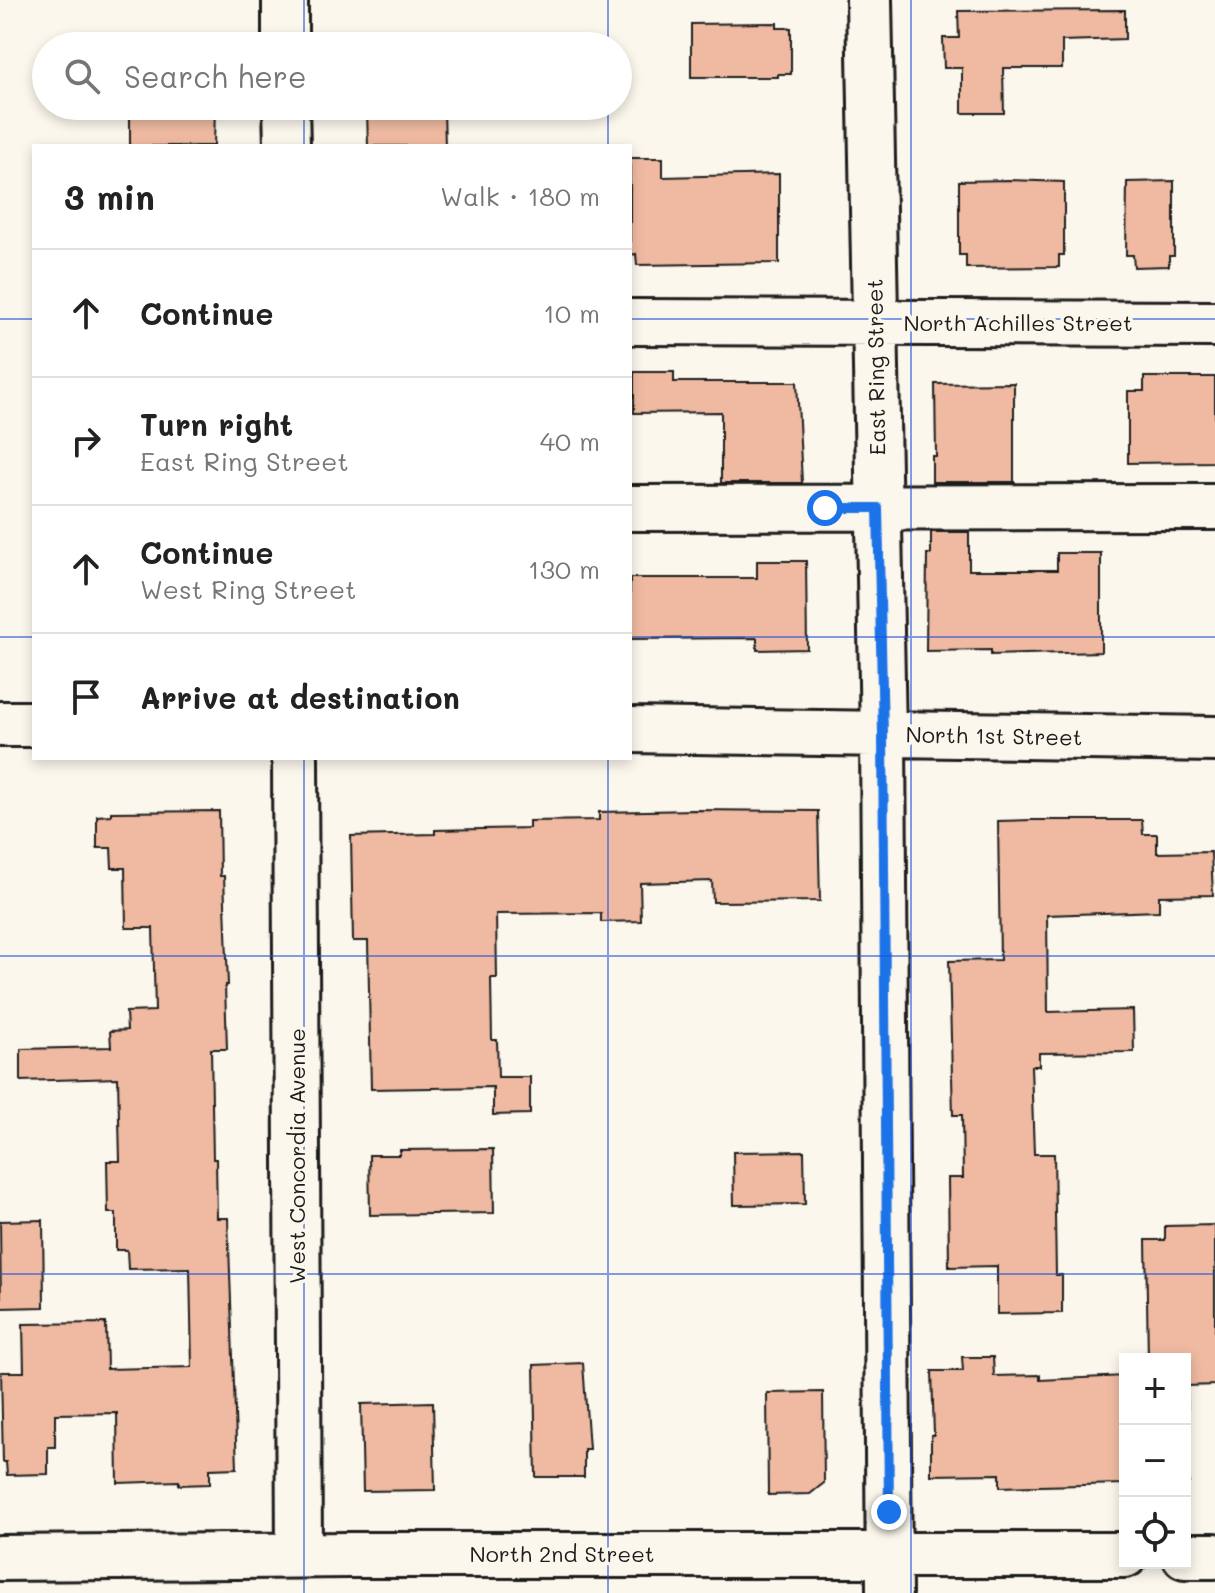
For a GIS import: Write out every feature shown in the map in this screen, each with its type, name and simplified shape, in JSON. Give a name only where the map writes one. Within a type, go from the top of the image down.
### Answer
[{"type":"street","points":[[285,0],[285,32]]},
{"type":"street","name":"East Ring Street","points":[[869,0],[883,735],[889,1573]]},
{"type":"street","points":[[286,120],[287,144]]},
{"type":"street","name":"North Achilles Street","points":[[632,322],[1215,324]]},
{"type":"street","points":[[632,508],[1215,507]]},
{"type":"street","points":[[0,724],[32,724]]},
{"type":"street","name":"North 1st Street","points":[[632,730],[1215,739]]},
{"type":"street","name":"West Concordia Avenue","points":[[295,760],[299,1555]]},
{"type":"street","name":"North 2nd Street","points":[[26,1570],[299,1555],[889,1573],[1119,1555]]},
{"type":"street","points":[[1191,1556],[1215,1556]]},
{"type":"building","points":[[1125,10],[1125,39],[1062,41],[1062,68],[1003,68],[1004,113],[962,113],[962,68],[944,68],[943,38],[959,38],[958,11]]},
{"type":"building","points":[[777,23],[777,28],[791,28],[791,74],[778,74],[778,77],[691,77],[691,24]]},
{"type":"building","points":[[130,120],[215,120],[214,144],[130,144]]},
{"type":"building","points":[[367,120],[444,120],[445,144],[368,144]]},
{"type":"building","points":[[632,158],[663,158],[663,177],[779,174],[779,263],[637,265],[636,254],[632,255]]},
{"type":"building","points":[[959,181],[1064,182],[1064,255],[1059,255],[1059,267],[966,268],[966,255],[959,255]]},
{"type":"building","points":[[1174,181],[1174,256],[1169,256],[1169,266],[1134,267],[1133,255],[1126,255],[1127,182]]},
{"type":"building","points":[[634,372],[674,372],[674,382],[797,382],[802,483],[721,483],[721,412],[634,413]]},
{"type":"building","points":[[1144,377],[1215,377],[1215,462],[1128,463],[1128,391],[1144,391]]},
{"type":"building","points":[[1014,383],[1014,482],[932,482],[932,456],[936,456],[935,384]]},
{"type":"building","points":[[931,532],[969,532],[969,570],[1057,570],[1057,553],[1101,553],[1101,652],[991,655],[991,650],[926,651],[927,554],[931,554]]},
{"type":"building","points":[[757,561],[806,561],[807,649],[757,650],[757,638],[632,639],[632,578],[757,578]]},
{"type":"building","points":[[219,811],[228,985],[225,985],[227,1049],[211,1049],[213,1159],[216,1159],[217,1218],[228,1218],[237,1468],[210,1469],[210,1484],[179,1485],[179,1481],[118,1483],[117,1413],[55,1414],[55,1447],[48,1447],[48,1474],[7,1475],[6,1462],[3,1462],[1,1372],[24,1372],[23,1324],[106,1323],[107,1369],[192,1367],[190,1268],[128,1269],[127,1250],[116,1250],[116,1213],[108,1213],[107,1161],[120,1161],[118,1078],[21,1081],[21,1049],[111,1047],[110,1031],[127,1030],[126,1012],[155,1011],[153,928],[126,928],[125,868],[112,868],[111,848],[97,848],[97,816],[111,815],[111,812]]},
{"type":"building","points":[[818,811],[820,901],[713,902],[712,881],[640,883],[641,921],[601,922],[601,913],[496,914],[497,978],[491,978],[492,1040],[497,1040],[498,1077],[530,1077],[530,1114],[493,1115],[493,1087],[371,1089],[368,941],[353,941],[351,836],[529,828],[529,821],[599,820],[599,812]]},
{"type":"building","points":[[1142,820],[1143,834],[1157,834],[1157,853],[1211,852],[1213,895],[1159,896],[1159,911],[1047,915],[1048,1012],[1133,1010],[1134,1052],[1039,1053],[1039,1066],[1031,1066],[1034,1154],[1054,1154],[1056,1275],[1062,1275],[1062,1313],[997,1314],[997,1266],[949,1267],[948,1178],[963,1178],[962,1115],[953,1115],[949,961],[1000,960],[998,821]]},
{"type":"building","points":[[493,1149],[494,1213],[370,1215],[369,1155],[400,1155],[400,1150]]},
{"type":"building","points":[[804,1151],[805,1204],[734,1205],[733,1152]]},
{"type":"building","points":[[43,1220],[44,1307],[1,1308],[0,1221]]},
{"type":"building","points":[[1215,1225],[1215,1385],[1191,1386],[1191,1353],[1148,1353],[1146,1240],[1165,1240],[1165,1226]]},
{"type":"building","points":[[962,1357],[993,1357],[994,1376],[1040,1375],[1040,1380],[1119,1376],[1119,1484],[1000,1487],[1000,1474],[931,1475],[931,1435],[934,1435],[932,1371],[963,1371]]},
{"type":"building","points":[[583,1363],[589,1449],[584,1449],[584,1477],[536,1477],[534,1365]]},
{"type":"building","points":[[823,1392],[824,1483],[810,1494],[768,1495],[767,1393]]},
{"type":"building","points":[[433,1402],[435,1490],[363,1491],[361,1404]]},
{"type":"route","points":[[825,508],[878,508],[883,735],[889,1512]]}]
